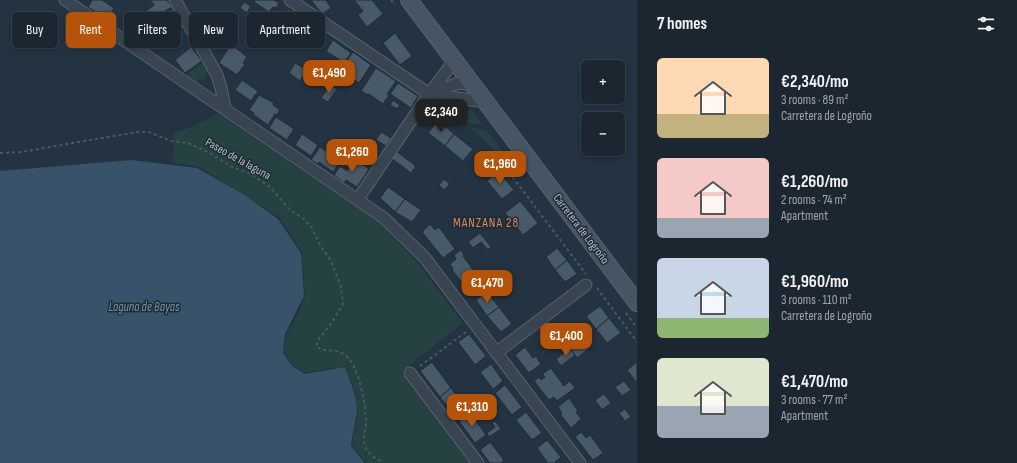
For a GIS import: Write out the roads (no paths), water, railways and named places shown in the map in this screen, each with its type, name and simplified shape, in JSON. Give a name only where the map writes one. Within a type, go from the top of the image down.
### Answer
[{"type":"main road","name":"Carretera de Logroño","points":[[409,0],[637,304]]},
{"type":"street","points":[[65,0],[384,218],[425,258],[580,463]]},
{"type":"street","points":[[175,0],[217,75],[225,108]]},
{"type":"street","points":[[290,0],[429,94],[486,102]]},
{"type":"street","points":[[358,199],[429,94],[455,60]]},
{"type":"street","points":[[429,94],[458,83],[473,85]]},
{"type":"street","points":[[496,353],[590,283]]},
{"type":"street","points":[[410,373],[478,463]]},
{"type":"water","name":"Laguna de Bayas","points":[[131,160],[197,168],[243,194],[278,219],[301,253],[304,296],[285,334],[283,353],[292,366],[305,374],[345,367],[354,392],[357,406],[351,446],[365,463],[0,463],[0,171]]},
{"type":"district","name":"MANZANA 28","points":[[486,223]]}]
